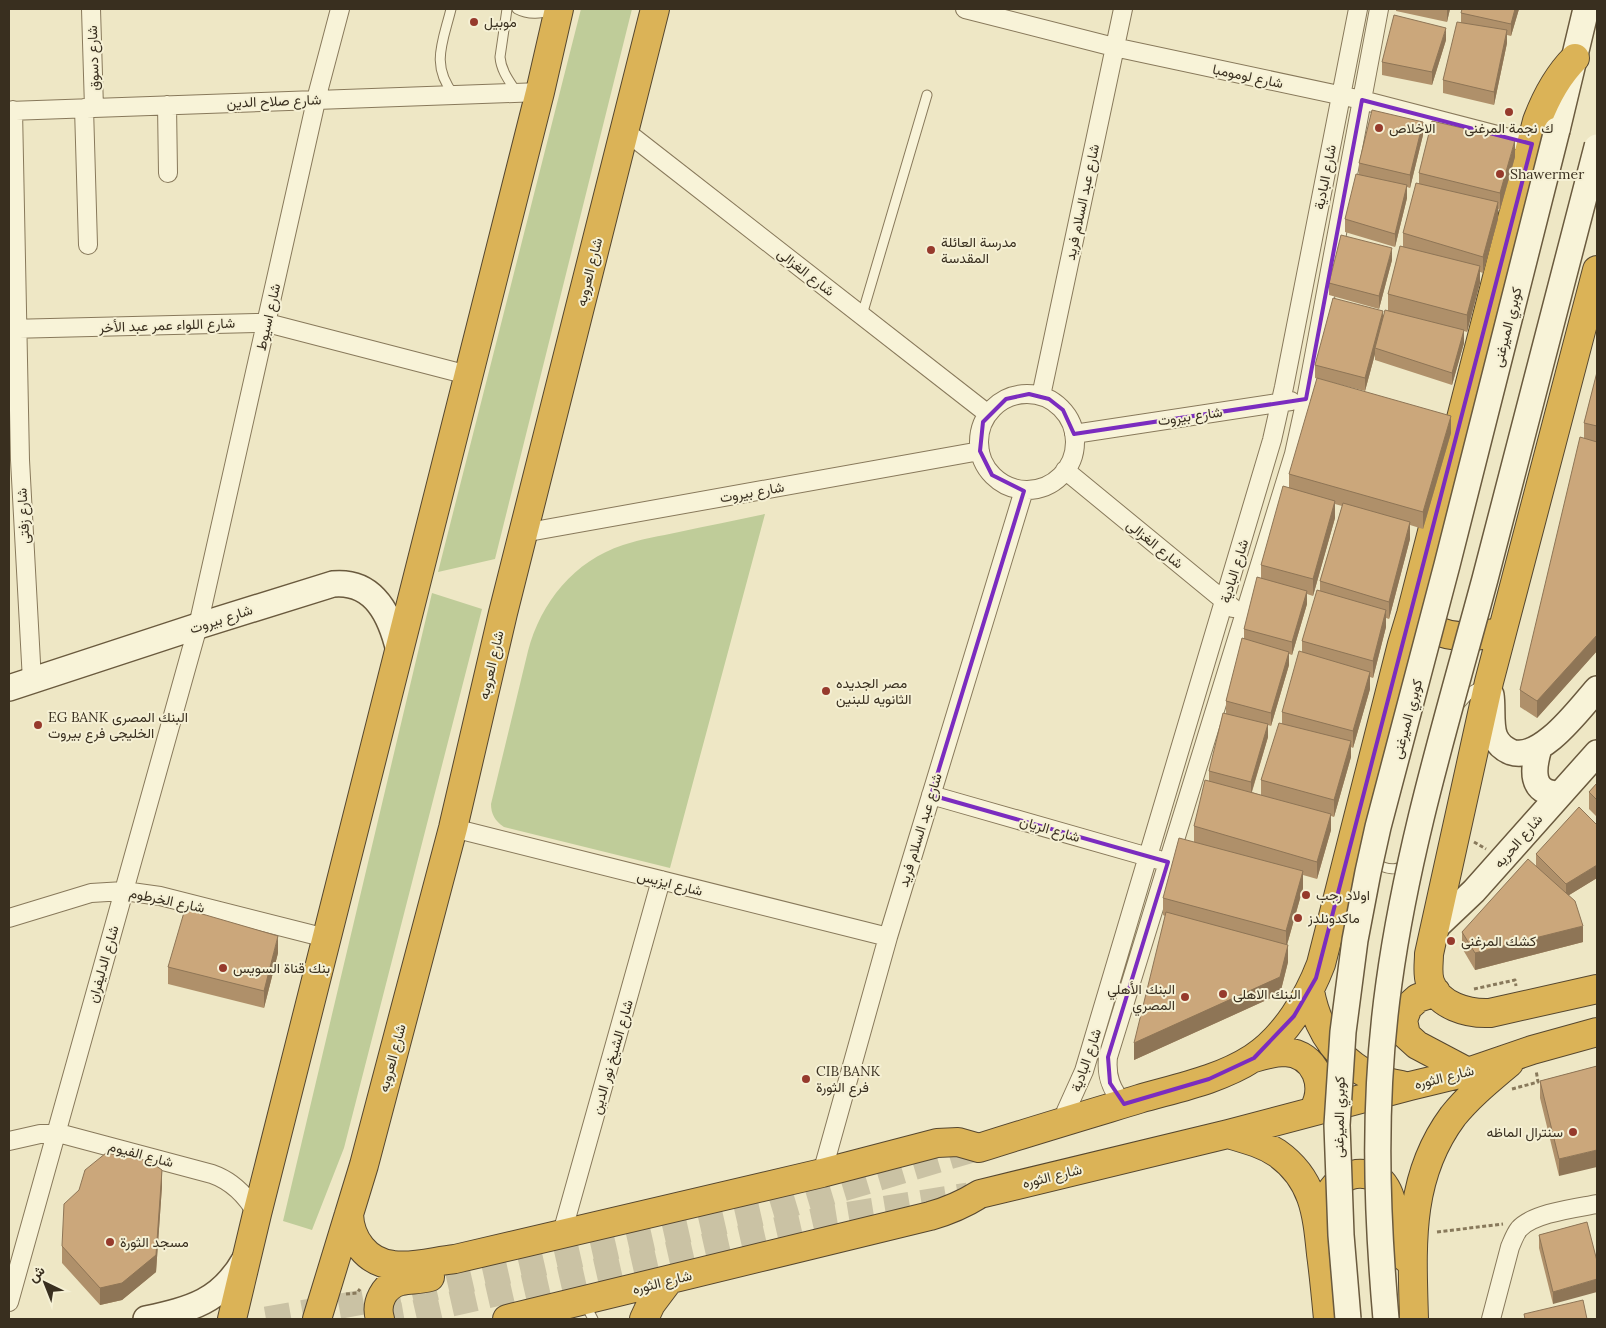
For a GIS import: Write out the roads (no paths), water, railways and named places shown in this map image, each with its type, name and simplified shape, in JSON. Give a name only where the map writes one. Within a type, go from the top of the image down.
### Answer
[{"type":"highway","points":[[232,1319],[256,1214],[468,375],[528,93],[559,9]]},
{"type":"highway","name":"شارع العروبه","points":[[317,1319],[350,1214],[453,828],[523,534],[655,9]]},
{"type":"highway","points":[[1254,1058],[1285,1028],[1294,1016],[1310,991],[1322,964],[1405,654],[1411,614],[1537,122],[1548,95],[1562,71],[1574,58]]},
{"type":"highway","points":[[1597,270],[1489,682],[1430,954],[1428,972],[1430,983],[1436,992],[1454,1006],[1477,1014],[1490,1013],[1597,989]]},
{"type":"highway","points":[[1411,614],[1430,628],[1453,636],[1478,637],[1502,630]]},
{"type":"highway","points":[[1310,991],[1317,1019],[1331,1043],[1341,1055],[1353,1065],[1380,1079],[1410,1086]]},
{"type":"highway","points":[[1436,992],[1418,998],[1408,1007],[1403,1020],[1406,1035],[1417,1045],[1468,1072]]},
{"type":"highway","name":"شارع الثوره","points":[[525,1317],[588,1310],[669,1280],[930,1216],[956,1207],[980,1194],[1228,1134],[1468,1072],[1597,1032]]},
{"type":"highway","points":[[350,1214],[350,1222],[355,1238],[364,1252],[378,1261],[401,1266],[455,1259],[822,1173],[937,1143],[958,1142],[979,1148],[1209,1079],[1254,1058],[1285,1052],[1307,1061],[1319,1081],[1320,1097],[1313,1112]]},
{"type":"highway","points":[[1414,1319],[1413,1269],[1416,1205],[1424,1173],[1436,1143],[1464,1103],[1519,1055]]},
{"type":"highway","points":[[1228,1134],[1256,1142],[1276,1152],[1297,1172],[1306,1186],[1318,1219],[1328,1319]]},
{"type":"highway","points":[[1318,1219],[1329,1195],[1336,1184],[1342,1179],[1356,1174],[1377,1179],[1391,1196],[1398,1239],[1424,1290],[1431,1319]]},
{"type":"highway","points":[[380,1319],[379,1304],[384,1292],[388,1288],[400,1281],[420,1279],[434,1275],[455,1259]]},
{"type":"highway","points":[[644,1319],[651,1304],[669,1280]]},
{"type":"main road","name":"كوبري الميرغنى","points":[[1348,1319],[1340,1217],[1338,1118],[1344,1025],[1356,933],[1378,826],[1444,575],[1586,9]]},
{"type":"main road","points":[[1386,1319],[1378,1211],[1377,1116],[1386,1006],[1403,898],[1422,812],[1486,576],[1597,147]]},
{"type":"main road","name":"شارع بيروت","points":[[9,688],[324,586],[342,583],[359,587],[381,606],[392,624],[399,652]]},
{"type":"main road","points":[[1489,682],[1493,732],[1498,742],[1506,749],[1519,754],[1539,748],[1556,734],[1597,689]]},
{"type":"main road","points":[[1539,748],[1534,768],[1535,779],[1545,791],[1560,794]]},
{"type":"main road","name":"شارع الحريه","points":[[1436,927],[1468,898],[1597,752]]},
{"type":"main road","points":[[146,1319],[188,1309],[206,1301],[229,1282],[245,1259]]},
{"type":"street","name":"شارع دسوق","points":[[88,245],[91,9]]},
{"type":"street","name":"شارع اسيوط","points":[[198,626],[317,100],[340,9]]},
{"type":"street","name":"شارع لومومبا","points":[[965,9],[1114,47],[1341,95],[1532,144]]},
{"type":"street","name":"شارع عبد السلام فريد","points":[[1040,396],[1123,9]]},
{"type":"street","name":"شارع البادية","points":[[1063,1122],[1066,1110],[1084,1070],[1268,459],[1281,403],[1358,9]]},
{"type":"street","name":"شارع البادية","points":[[1124,1104],[1110,1083],[1107,1070],[1108,1057],[1294,454],[1379,9]]},
{"type":"street","name":"شارع صلاح الدين","points":[[11,111],[528,93]]},
{"type":"street","points":[[167,105],[168,173]]},
{"type":"street","name":"شارع زفتى","points":[[11,111],[14,462],[32,681]]},
{"type":"street","name":"شارع الغزالى","points":[[624,130],[988,414]]},
{"type":"street","name":"شارع اللواء عمر عبد الأخر","points":[[13,329],[246,322],[266,324],[468,375]]},
{"type":"street","points":[[1029,394],[1040,396],[1049,399],[1063,410],[1072,425],[1074,447],[1072,459],[1057,479],[1036,489],[1024,490],[1007,485],[992,475],[980,451],[980,432],[988,414],[996,405],[1006,399],[1017,395],[1029,394]]},
{"type":"street","name":"شارع بيروت","points":[[1074,434],[1306,399]]},
{"type":"street","name":"شارع بيروت","points":[[523,534],[980,451]]},
{"type":"street","name":"شارع الغزالى","points":[[1065,470],[1244,617]]},
{"type":"street","name":"شارع عبد السلام فريد","points":[[822,1173],[888,937],[1024,490]]},
{"type":"street","name":"شارع الدليفران","points":[[9,1302],[198,626]]},
{"type":"street","name":"شارع الريان","points":[[931,795],[1168,862]]},
{"type":"street","name":"شارع ايزيس","points":[[453,828],[888,937]]},
{"type":"street","name":"شارع الشيخ نور الدين","points":[[562,1234],[661,880]]},
{"type":"street","name":"شارع الخرطوم","points":[[9,918],[90,893],[124,891],[160,896],[326,938]]},
{"type":"street","name":"شارع الفيوم","points":[[9,1141],[32,1135],[56,1134],[74,1136],[218,1176],[241,1192],[256,1214]]},
{"type":"street","points":[[1491,1319],[1510,1247],[1520,1228],[1528,1221],[1538,1217],[1597,1204]]},
{"type":"lane","points":[[451,9],[440,62],[443,80],[454,95]]},
{"type":"lane","points":[[507,9],[500,57],[501,65],[504,72],[528,93]]},
{"type":"lane","points":[[517,9],[533,14],[559,9]]},
{"type":"lane","points":[[862,315],[927,95]]},
{"type":"lane","points":[[1385,765],[1367,839],[1367,848],[1370,857],[1376,864],[1393,870],[1410,864],[1416,856],[1459,705],[1472,691],[1489,682]]},
{"type":"tunnel","points":[[266,1319],[404,1295],[763,1213],[979,1148]]},
{"type":"tunnel","points":[[379,1319],[832,1217],[968,1195]]},
{"type":"place","name":"موبيل","points":[[474,22]]},
{"type":"place","name":"ك نجمة المرغنى","points":[[1509,112]]},
{"type":"place","name":"الاخلاص","points":[[1379,128]]},
{"type":"place","name":"Shawermer","points":[[1500,174]]},
{"type":"place","name":"مدرسة العائلة المقدسة","points":[[931,250]]},
{"type":"place","name":"مصر الجديده الثانويه للبنين","points":[[826,691]]},
{"type":"place","name":"EG BANK البنك المصرى الخليجى فرع بيروت","points":[[38,725]]},
{"type":"place","name":"اولاد رجب","points":[[1306,895]]},
{"type":"place","name":"ماكدونلدز","points":[[1298,918]]},
{"type":"place","name":"كشك المرغنى","points":[[1451,941]]},
{"type":"place","name":"بنك قناة السويس","points":[[223,968]]},
{"type":"place","name":"البنك الاهلى","points":[[1223,994]]},
{"type":"place","name":"البنك الأهلي المصري","points":[[1185,997]]},
{"type":"place","name":"CIB BANK فرع الثورة","points":[[806,1079]]},
{"type":"place","name":"سنترال الماظه","points":[[1573,1132]]},
{"type":"place","name":"مسجد الثورة","points":[[110,1242]]}]
